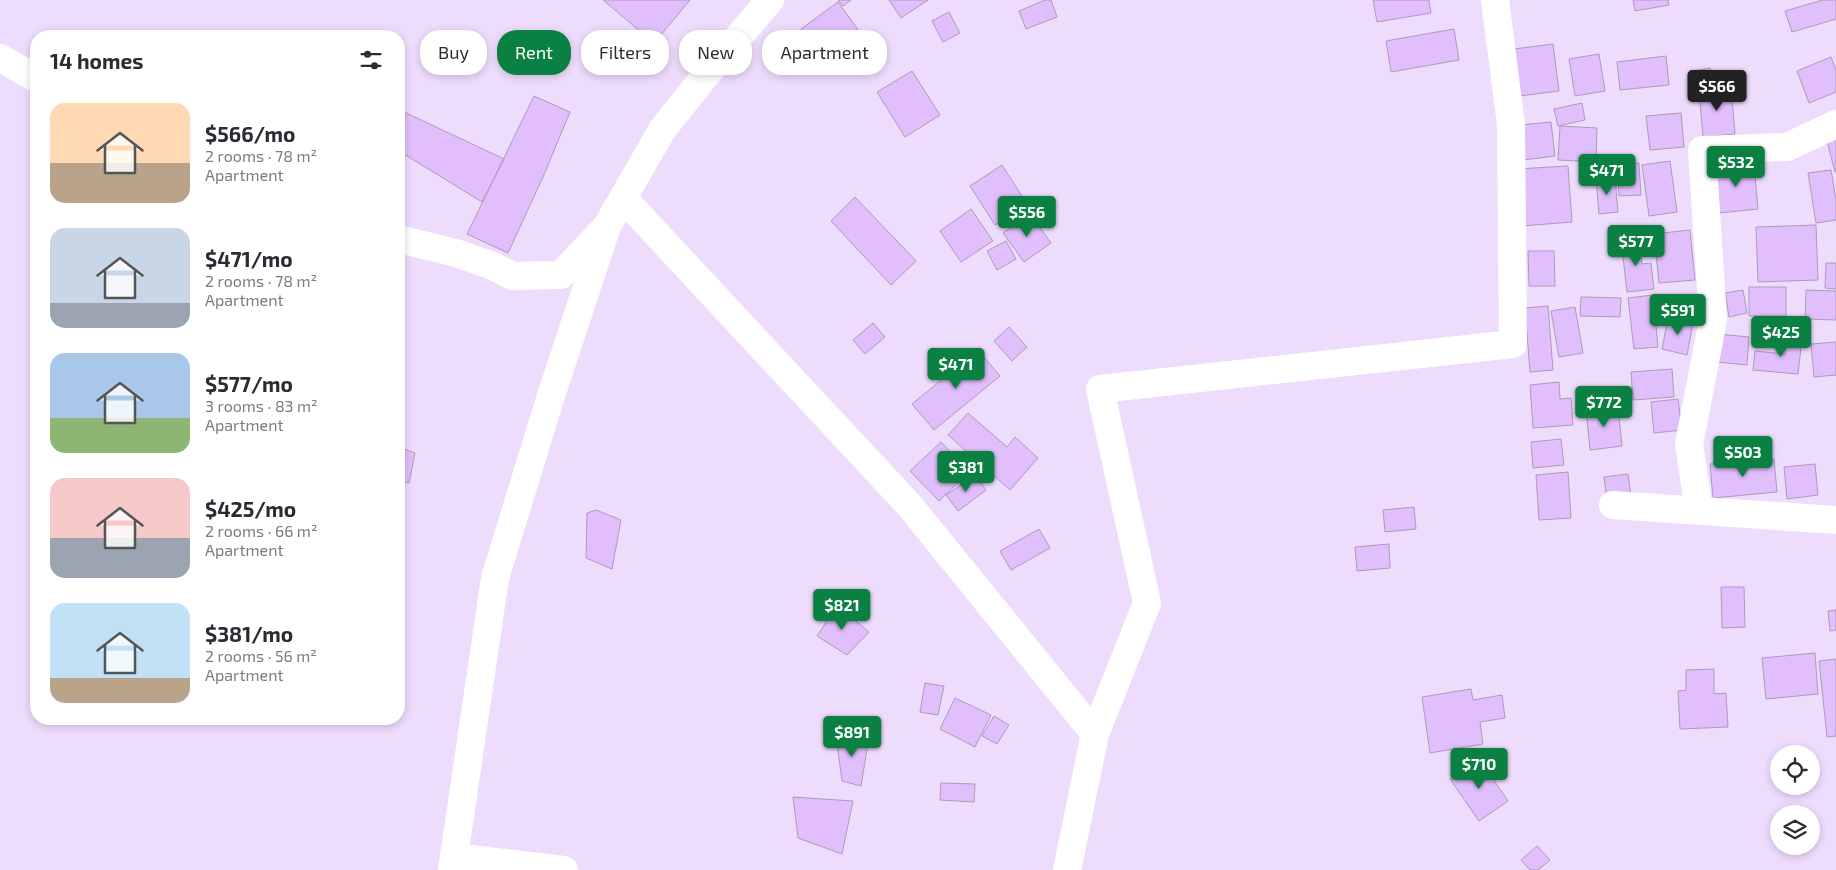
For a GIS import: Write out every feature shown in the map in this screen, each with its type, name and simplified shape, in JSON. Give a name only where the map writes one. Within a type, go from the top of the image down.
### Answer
[{"type":"street","points":[[564,870],[453,863],[495,578],[553,390],[607,226],[662,130],[770,0]]},
{"type":"street","points":[[1066,870],[1095,734],[1147,603],[1100,389],[1513,344],[1511,125],[1495,0]]},
{"type":"street","points":[[0,58],[30,75]]},
{"type":"street","points":[[1699,511],[1689,444],[1714,320],[1702,150],[1787,147],[1836,124]]},
{"type":"street","points":[[623,198],[909,505],[1095,734]]},
{"type":"street","points":[[405,240],[456,253],[493,266],[512,276],[561,275],[607,226]]},
{"type":"street","points":[[1613,505],[1836,520]]},
{"type":"building","points":[[603,0],[690,0],[665,30],[639,30]]},
{"type":"building","points":[[838,0],[851,0],[843,6]]},
{"type":"building","points":[[889,0],[928,0],[901,18]]},
{"type":"building","points":[[1045,0],[1051,0],[1057,17],[1026,29],[1019,11]]},
{"type":"building","points":[[1373,0],[1429,0],[1431,13],[1377,22]]},
{"type":"building","points":[[1633,0],[1668,0],[1669,5],[1635,11]]},
{"type":"building","points":[[1823,0],[1836,0],[1836,19],[1792,32],[1785,11]]},
{"type":"building","points":[[838,2],[858,30],[802,30]]},
{"type":"building","points":[[949,12],[960,33],[943,42],[932,21]]},
{"type":"building","points":[[1454,29],[1459,60],[1391,72],[1386,41]]},
{"type":"building","points":[[1553,44],[1559,91],[1520,96],[1514,49]]},
{"type":"building","points":[[1599,54],[1605,91],[1575,96],[1569,59]]},
{"type":"building","points":[[1666,56],[1669,85],[1620,90],[1617,62]]},
{"type":"building","points":[[1831,57],[1836,70],[1836,92],[1809,103],[1797,71]]},
{"type":"building","points":[[1710,68],[1714,86],[1698,89],[1694,71]]},
{"type":"building","points":[[912,71],[940,115],[905,137],[877,92]]},
{"type":"building","points":[[1731,87],[1735,134],[1703,137],[1699,91]]},
{"type":"building","points":[[534,96],[570,112],[508,253],[467,234]]},
{"type":"building","points":[[1582,103],[1585,120],[1558,126],[1554,109]]},
{"type":"building","points":[[405,112],[504,159],[482,202],[405,155]]},
{"type":"building","points":[[1681,113],[1684,147],[1650,150],[1646,116]]},
{"type":"building","points":[[1551,122],[1555,156],[1523,160],[1520,125]]},
{"type":"building","points":[[1560,126],[1597,128],[1596,162],[1558,160]]},
{"type":"building","points":[[1836,134],[1836,172],[1835,172],[1826,137]]},
{"type":"building","points":[[1670,161],[1677,212],[1649,216],[1642,165]]},
{"type":"building","points":[[1639,163],[1641,195],[1619,196],[1617,164]]},
{"type":"building","points":[[1754,164],[1758,209],[1719,213],[1715,167]]},
{"type":"building","points":[[1002,165],[1027,204],[995,225],[970,186]]},
{"type":"building","points":[[1568,166],[1572,222],[1522,226],[1517,169]]},
{"type":"building","points":[[1831,170],[1836,200],[1836,220],[1816,223],[1808,173]]},
{"type":"building","points":[[1615,178],[1618,212],[1599,214],[1596,180]]},
{"type":"building","points":[[855,197],[916,261],[891,285],[831,221]]},
{"type":"building","points":[[971,209],[993,241],[961,262],[940,231]]},
{"type":"building","points":[[1030,214],[1051,243],[1024,262],[1003,233]]},
{"type":"building","points":[[1816,225],[1818,280],[1758,282],[1756,227]]},
{"type":"building","points":[[1690,230],[1695,280],[1659,283],[1654,234]]},
{"type":"building","points":[[1639,238],[1642,264],[1651,263],[1654,289],[1627,292],[1621,240]]},
{"type":"building","points":[[1006,241],[1016,259],[997,270],[987,251]]},
{"type":"building","points":[[1528,251],[1554,251],[1555,286],[1529,286]]},
{"type":"building","points":[[1826,263],[1836,263],[1836,289],[1825,288]]},
{"type":"building","points":[[1749,287],[1786,287],[1786,316],[1749,316]]},
{"type":"building","points":[[1743,290],[1747,313],[1729,317],[1725,293]]},
{"type":"building","points":[[1806,290],[1836,291],[1836,320],[1805,319]]},
{"type":"building","points":[[1653,295],[1658,347],[1634,349],[1628,298]]},
{"type":"building","points":[[1581,297],[1621,298],[1620,317],[1580,316]]},
{"type":"building","points":[[1682,299],[1700,299],[1700,319],[1682,319]]},
{"type":"building","points":[[1548,306],[1553,370],[1530,372],[1525,308]]},
{"type":"building","points":[[1575,307],[1583,353],[1559,357],[1551,311]]},
{"type":"building","points":[[1668,318],[1693,323],[1687,355],[1662,349]]},
{"type":"building","points":[[873,323],[885,337],[865,354],[853,340]]},
{"type":"building","points":[[1009,327],[1027,347],[1012,361],[994,341]]},
{"type":"building","points":[[1718,334],[1749,337],[1747,365],[1716,362]]},
{"type":"building","points":[[1786,336],[1802,338],[1798,374],[1753,370],[1755,351],[1785,354]]},
{"type":"building","points":[[1836,342],[1836,375],[1814,377],[1811,344]]},
{"type":"building","points":[[978,350],[1000,376],[934,430],[912,404]]},
{"type":"building","points":[[1672,369],[1674,397],[1633,400],[1631,372]]},
{"type":"building","points":[[1559,382],[1560,399],[1571,398],[1573,425],[1533,428],[1530,385]]},
{"type":"building","points":[[1678,399],[1682,430],[1654,433],[1651,402]]},
{"type":"building","points":[[1618,406],[1622,446],[1590,450],[1586,410]]},
{"type":"building","points":[[968,413],[1007,447],[1015,437],[1038,458],[1010,490],[948,435]]},
{"type":"building","points":[[1561,439],[1564,465],[1533,468],[1531,442]]},
{"type":"building","points":[[941,442],[969,472],[939,501],[910,471]]},
{"type":"building","points":[[405,449],[415,453],[409,483],[405,482]]},
{"type":"building","points":[[1774,459],[1777,492],[1713,498],[1710,464]]},
{"type":"building","points":[[1815,464],[1818,495],[1787,499],[1784,467]]},
{"type":"building","points":[[1568,472],[1571,518],[1539,520],[1536,475]]},
{"type":"building","points":[[1628,474],[1631,496],[1607,499],[1604,477]]},
{"type":"building","points":[[976,475],[986,490],[958,511],[946,495]]},
{"type":"building","points":[[1414,507],[1416,529],[1385,532],[1383,510]]},
{"type":"building","points":[[596,510],[621,520],[612,569],[586,558],[587,513]]},
{"type":"building","points":[[1039,529],[1050,548],[1011,570],[1000,551]]},
{"type":"building","points":[[1389,544],[1390,568],[1357,571],[1355,547]]},
{"type":"building","points":[[1721,587],[1744,587],[1745,627],[1722,628]]},
{"type":"building","points":[[837,605],[869,632],[847,655],[817,636]]},
{"type":"building","points":[[1836,610],[1836,630],[1830,631],[1828,611]]},
{"type":"building","points":[[1815,653],[1818,694],[1766,699],[1762,658]]},
{"type":"building","points":[[1836,659],[1836,736],[1827,737],[1819,661]]},
{"type":"building","points":[[1714,669],[1714,694],[1726,693],[1728,727],[1680,729],[1678,691],[1686,690],[1686,670]]},
{"type":"building","points":[[925,683],[944,686],[938,715],[920,712]]},
{"type":"building","points":[[1471,689],[1473,700],[1502,695],[1505,718],[1480,722],[1483,744],[1430,753],[1422,697]]},
{"type":"building","points":[[955,698],[991,715],[975,747],[940,729]]},
{"type":"building","points":[[994,716],[1009,725],[997,744],[982,736]]},
{"type":"building","points":[[836,736],[869,737],[861,786],[842,781]]},
{"type":"building","points":[[1479,758],[1508,801],[1479,821],[1450,779]]},
{"type":"building","points":[[941,783],[975,784],[974,802],[940,800]]},
{"type":"building","points":[[793,797],[853,801],[842,854],[798,838]]},
{"type":"building","points":[[1537,846],[1550,860],[1538,870],[1530,870],[1521,860]]}]
